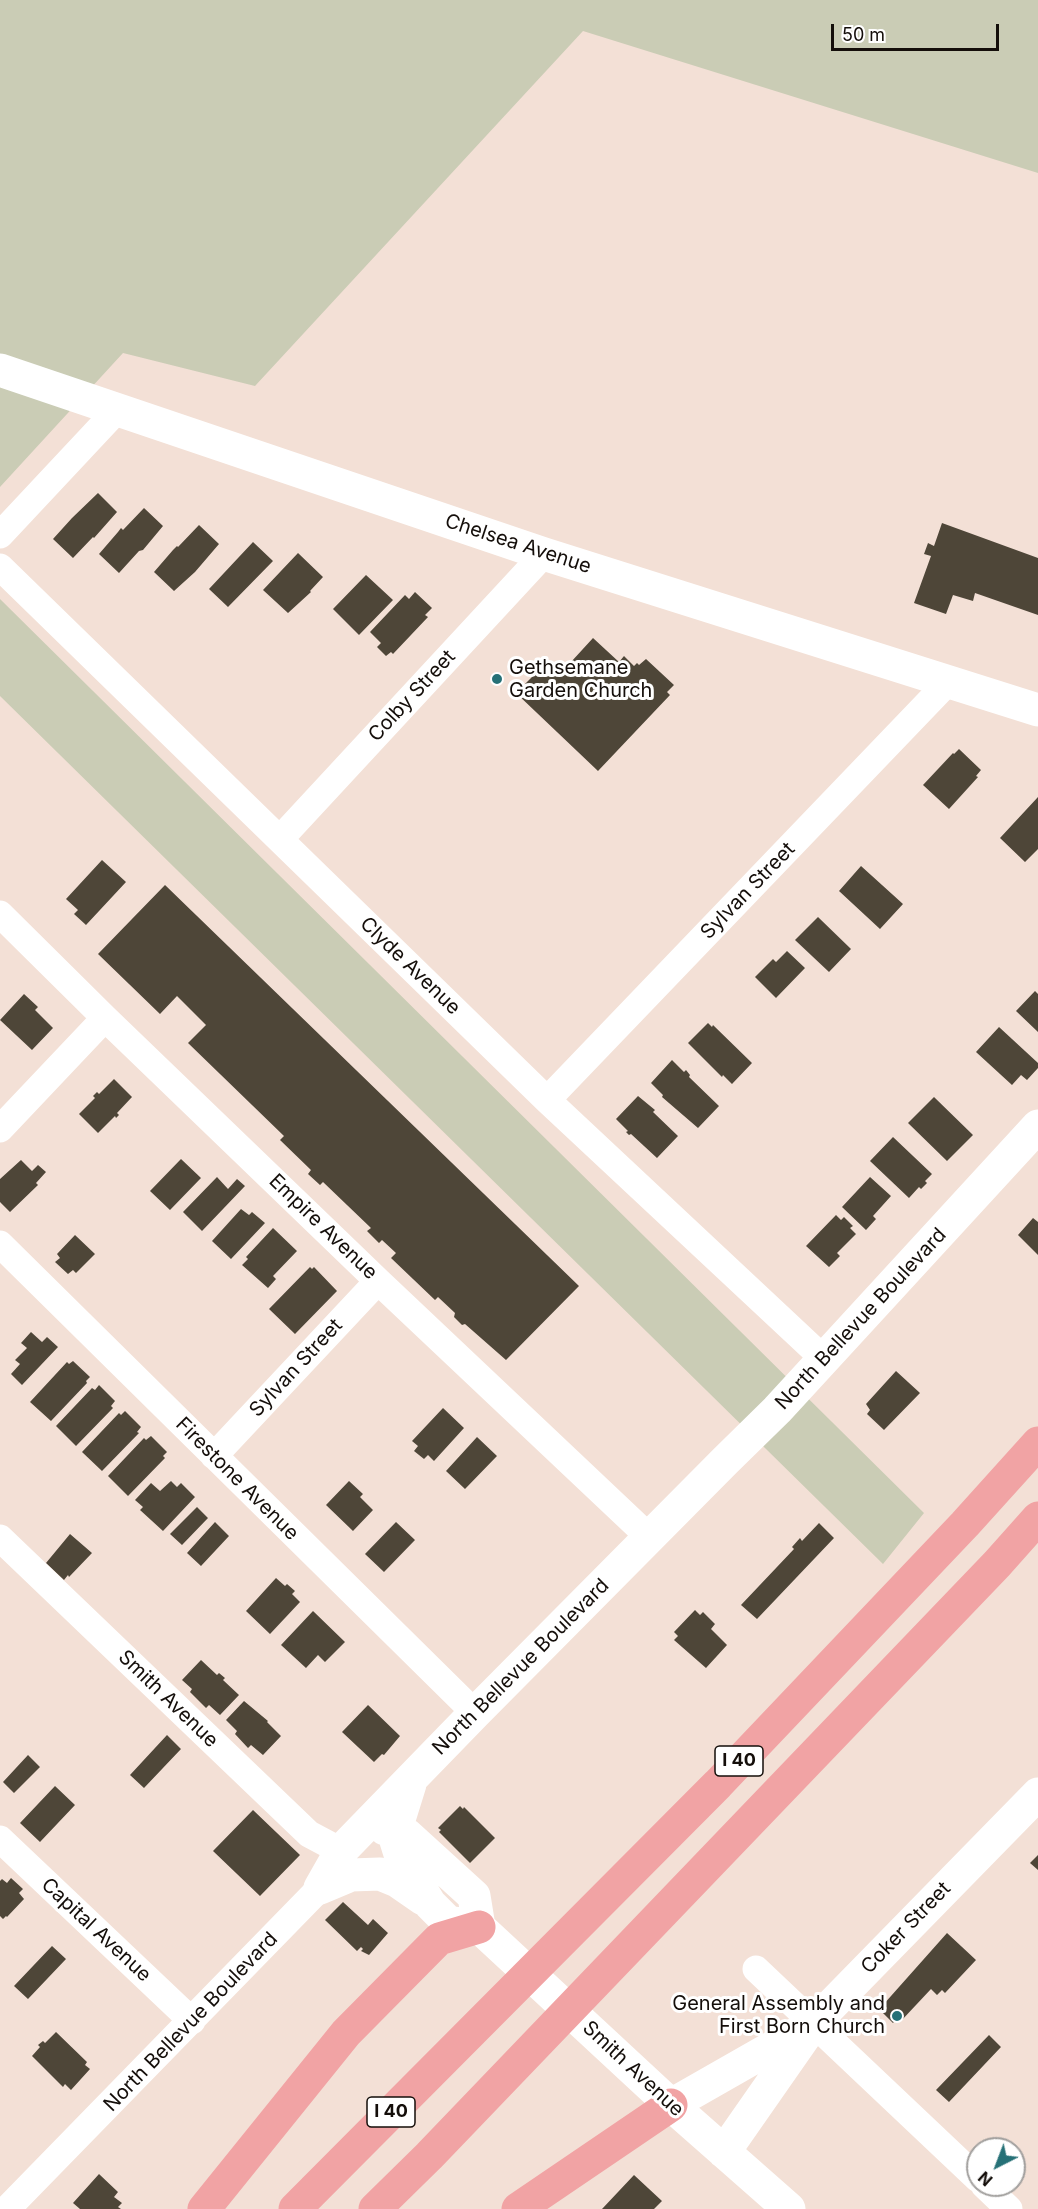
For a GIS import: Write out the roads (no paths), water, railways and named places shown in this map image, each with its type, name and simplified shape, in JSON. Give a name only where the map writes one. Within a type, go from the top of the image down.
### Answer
[{"type":"highway","name":"I 40","points":[[295,2209],[734,1767],[965,1524],[1038,1443]]},
{"type":"highway","name":"I 40","points":[[375,2209],[528,2053],[1038,1518]]},
{"type":"highway","points":[[204,2209],[346,2033],[439,1939],[479,1927]]},
{"type":"highway","points":[[518,2209],[671,2105]]},
{"type":"main road","name":"Chelsea Avenue","points":[[0,370],[544,554],[1038,710]]},
{"type":"main road","name":"North Bellevue Boulevard","points":[[320,1888],[349,1844],[475,1713],[825,1360],[1038,1126]]},
{"type":"main road","points":[[411,1779],[396,1829],[396,1841],[401,1857],[430,1904]]},
{"type":"main road","name":"Coker Street","points":[[671,2105],[813,2024],[1038,1794]]},
{"type":"main road","points":[[320,1888],[351,1875],[380,1874],[397,1881],[430,1904],[448,1922],[479,1927],[474,1896],[408,1835],[396,1829],[380,1830],[349,1844]]},
{"type":"main road","name":"Smith Avenue","points":[[479,1927],[671,2105],[789,2209]]},
{"type":"main road","points":[[724,2151],[813,2024]]},
{"type":"street","points":[[0,535],[118,409]]},
{"type":"street","name":"Colby Street","points":[[280,839],[544,554]]},
{"type":"street","name":"Clyde Avenue","points":[[0,567],[547,1100],[825,1360]]},
{"type":"street","name":"Sylvan Street","points":[[547,1100],[949,681]]},
{"type":"street","name":"Empire Avenue","points":[[0,914],[378,1281],[649,1537]]},
{"type":"street","points":[[0,1129],[105,1018]]},
{"type":"street","name":"Firestone Avenue","points":[[0,1244],[475,1713]]},
{"type":"street","name":"Sylvan Street","points":[[214,1456],[378,1281]]},
{"type":"street","name":"Smith Avenue","points":[[0,1538],[309,1834],[349,1844]]},
{"type":"street","name":"Capital Avenue","points":[[0,1839],[192,2021]]},
{"type":"street","name":"North Bellevue Boulevard","points":[[7,2202],[192,2021],[320,1888]]},
{"type":"street","points":[[756,1969],[966,2168]]},
{"type":"street","points":[[996,2197],[1009,2209]]},
{"type":"place","name":"Gethsemane Garden Church","points":[[497,679]]},
{"type":"place","name":"General Assembly and First Born Church","points":[[897,2016]]}]
